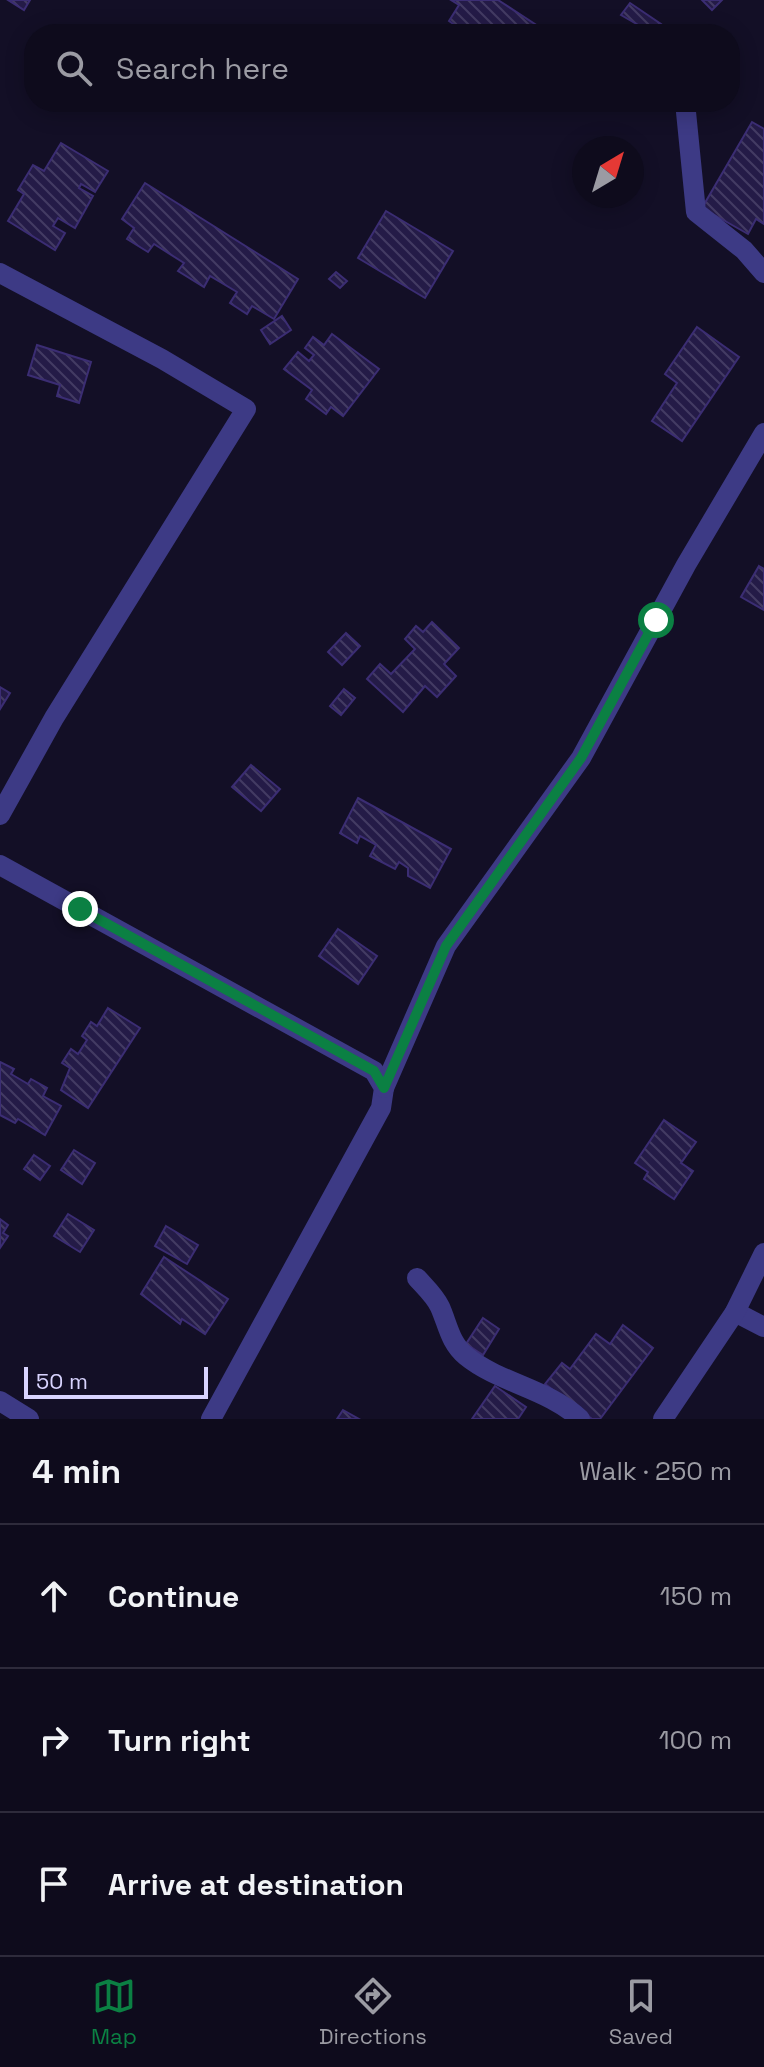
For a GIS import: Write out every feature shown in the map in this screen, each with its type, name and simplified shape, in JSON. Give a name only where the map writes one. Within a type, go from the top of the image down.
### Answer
[{"type":"street","points":[[686,112],[696,212],[744,250],[764,273]]},
{"type":"street","points":[[0,273],[162,359],[246,409],[54,718],[0,815]]},
{"type":"street","points":[[211,1419],[381,1108],[384,1088],[446,946],[581,758],[686,565],[764,433]]},
{"type":"street","points":[[0,865],[374,1071],[384,1088]]},
{"type":"street","points":[[663,1419],[735,1312],[764,1253]]},
{"type":"street","points":[[417,1278],[439,1304],[448,1333],[463,1354],[488,1371],[560,1405],[580,1419]]},
{"type":"street","points":[[735,1312],[764,1327]]},
{"type":"street","points":[[0,1401],[29,1419]]},
{"type":"building","points":[[8,0],[30,0],[24,10]]},
{"type":"building","points":[[451,0],[498,0],[535,24],[453,24],[449,21],[459,5]]},
{"type":"building","points":[[702,0],[722,0],[712,10]]},
{"type":"building","points":[[630,3],[661,24],[637,24],[621,15]]},
{"type":"building","points":[[752,122],[764,129],[764,224],[756,219],[748,234],[702,208]]},
{"type":"building","points":[[61,143],[108,171],[95,192],[81,184],[79,188],[93,196],[75,228],[58,218],[53,226],[65,233],[55,250],[8,221],[24,194],[18,190],[33,165],[44,171]]},
{"type":"building","points":[[145,183],[298,279],[274,319],[252,306],[247,314],[230,303],[237,292],[210,276],[204,287],[178,271],[184,263],[154,244],[148,252],[127,239],[134,228],[122,219]]},
{"type":"building","points":[[386,211],[453,251],[425,298],[358,258]]},
{"type":"building","points":[[336,272],[347,281],[340,288],[329,279]]},
{"type":"building","points":[[282,316],[291,330],[270,344],[261,330]]},
{"type":"building","points":[[697,327],[739,357],[682,441],[652,421],[677,383],[665,374]]},
{"type":"building","points":[[332,334],[379,369],[343,416],[331,407],[326,414],[306,399],[312,390],[284,369],[298,352],[309,361],[314,355],[305,348],[313,337],[324,345]]},
{"type":"building","points":[[37,345],[91,362],[79,403],[57,396],[60,385],[28,375]]},
{"type":"building","points":[[759,566],[764,569],[764,610],[741,597]]},
{"type":"building","points":[[432,622],[459,648],[444,664],[456,676],[437,697],[425,686],[403,712],[367,679],[380,664],[391,674],[415,649],[405,639],[416,626],[423,632]]},
{"type":"building","points":[[346,633],[360,646],[342,665],[328,652]]},
{"type":"building","points":[[0,687],[10,693],[0,709]]},
{"type":"building","points":[[344,689],[355,698],[341,715],[330,706]]},
{"type":"building","points":[[251,765],[280,789],[261,811],[232,787]]},
{"type":"building","points":[[358,798],[451,849],[430,888],[408,876],[408,868],[399,862],[395,869],[370,856],[376,845],[360,836],[357,843],[340,833]]},
{"type":"building","points":[[338,929],[377,956],[358,984],[319,956]]},
{"type":"building","points":[[108,1008],[140,1028],[88,1108],[61,1090],[70,1068],[62,1063],[71,1049],[78,1054],[87,1040],[82,1036],[91,1022],[97,1026]]},
{"type":"building","points":[[0,1062],[14,1069],[11,1074],[28,1084],[31,1079],[47,1088],[43,1096],[61,1106],[45,1135],[18,1119],[15,1123],[0,1115]]},
{"type":"building","points":[[664,1120],[696,1142],[681,1163],[693,1171],[674,1199],[644,1179],[648,1172],[635,1163]]},
{"type":"building","points":[[74,1150],[95,1163],[82,1184],[61,1170]]},
{"type":"building","points":[[34,1155],[50,1166],[40,1180],[24,1169]]},
{"type":"building","points":[[68,1214],[94,1230],[80,1252],[54,1236]]},
{"type":"building","points":[[0,1219],[8,1225],[3,1233],[8,1236],[0,1248]]},
{"type":"building","points":[[166,1226],[198,1245],[187,1264],[155,1246]]},
{"type":"building","points":[[164,1257],[228,1299],[205,1334],[182,1319],[180,1324],[141,1294]]},
{"type":"building","points":[[483,1318],[499,1329],[483,1355],[466,1344]]},
{"type":"building","points":[[623,1325],[653,1348],[600,1419],[592,1419],[545,1384],[562,1363],[570,1369],[596,1334],[610,1344]]},
{"type":"building","points":[[495,1386],[526,1407],[518,1419],[472,1419]]},
{"type":"building","points":[[343,1410],[359,1419],[337,1419]]},
{"type":"route","points":[[80,909],[374,1071],[384,1088],[446,946],[581,758],[656,620]]}]
